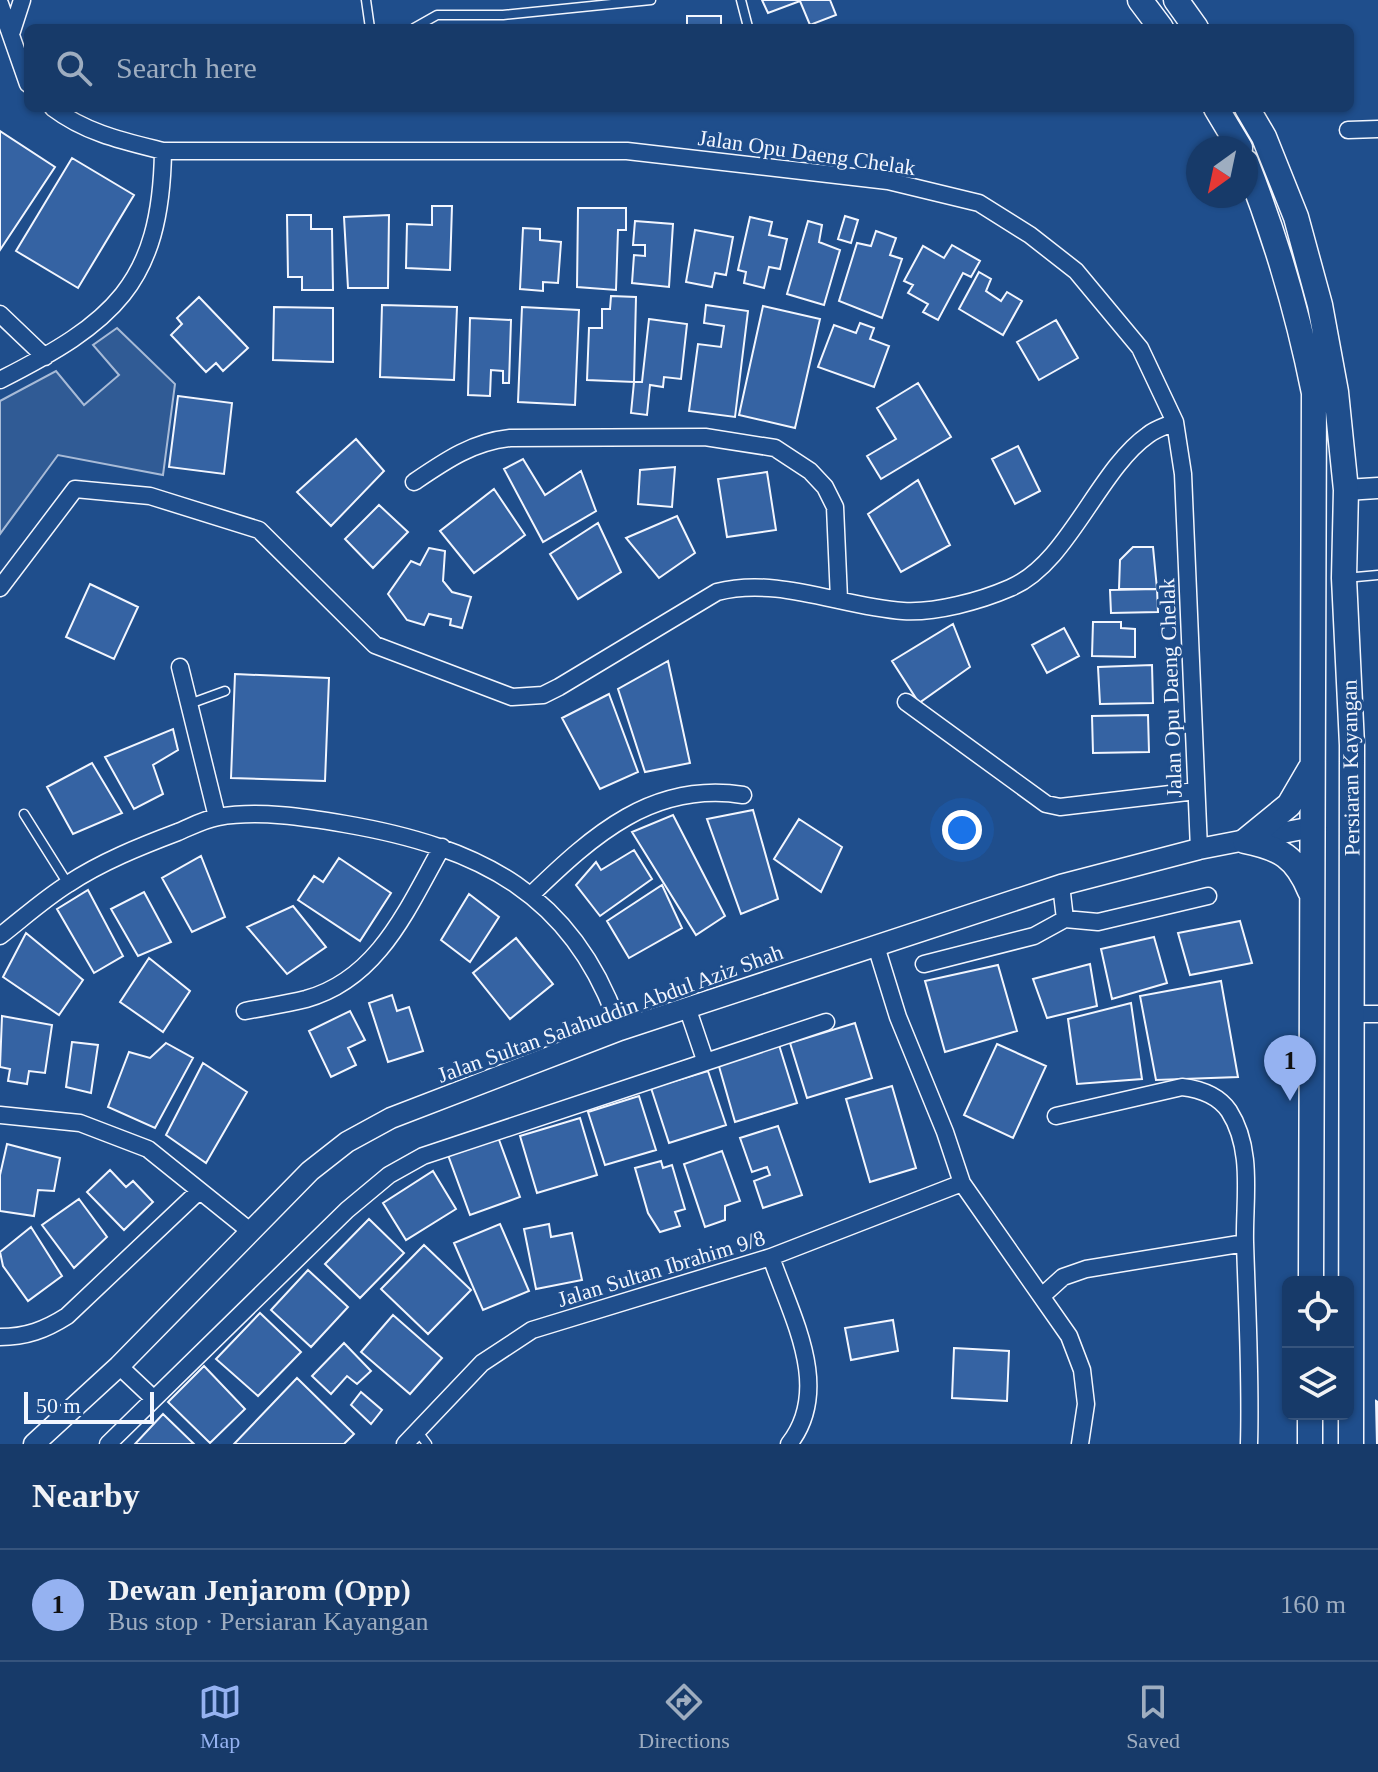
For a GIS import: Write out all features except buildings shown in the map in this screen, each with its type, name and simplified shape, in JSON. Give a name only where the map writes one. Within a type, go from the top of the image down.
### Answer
[{"type":"main road","points":[[1140,0],[1158,24]]},
{"type":"main road","points":[[1176,0],[1193,24]]},
{"type":"main road","points":[[1218,112],[1233,136]]},
{"type":"main road","name":"Persiaran Kayangan","points":[[1249,112],[1264,137],[1296,217],[1320,305],[1336,392],[1346,490],[1344,578],[1352,745],[1351,1444]]},
{"type":"main road","name":"Persiaran Kayangan","points":[[1258,193],[1297,311],[1314,393],[1311,1276]]},
{"type":"main road","points":[[1313,827],[1326,820],[1336,806],[1352,745]]},
{"type":"main road","points":[[1245,841],[1289,805],[1313,763]]},
{"type":"main road","points":[[1245,841],[1276,847],[1291,857],[1313,897]]},
{"type":"main road","points":[[1310,1420],[1310,1444]]},
{"type":"street","points":[[12,31],[22,0]]},
{"type":"street","points":[[0,4],[24,71]]},
{"type":"street","name":"Jalan Opu Daeng Chelak","points":[[59,112],[71,121],[111,138],[163,151],[627,151],[888,181],[979,203],[1030,235],[1076,271],[1140,348],[1175,422],[1183,474],[1199,849]]},
{"type":"street","points":[[1348,130],[1378,129]]},
{"type":"street","points":[[0,380],[45,357],[95,325],[131,285],[154,236],[162,192],[163,151]]},
{"type":"street","points":[[0,314],[45,357]]},
{"type":"street","points":[[0,588],[75,489],[150,496],[259,530],[375,645],[512,697],[530,698],[559,687],[717,592],[751,587],[904,611],[938,608],[1013,587],[1052,553],[1131,451],[1148,434],[1175,422]]},
{"type":"street","points":[[414,482],[461,452],[487,441],[510,438],[705,437],[775,448],[810,471],[825,487],[835,507],[839,599]]},
{"type":"street","points":[[1346,490],[1378,488]]},
{"type":"street","points":[[180,667],[192,703],[217,817]]},
{"type":"street","points":[[906,702],[1046,804],[1060,807],[1196,791]]},
{"type":"street","points":[[532,894],[609,827],[647,807],[690,793],[711,790],[743,795]]},
{"type":"street","points":[[0,936],[68,884],[139,848],[217,817],[308,818],[372,829],[442,847],[495,869],[532,894],[578,943],[607,993],[620,1030]]},
{"type":"street","name":"Jalan Sultan Salahuddin Abdul Aziz Shah","points":[[34,1444],[119,1366],[310,1171],[347,1142],[380,1124],[620,1030],[1061,885],[1199,849],[1313,827]]},
{"type":"street","points":[[245,1011],[309,998],[358,972],[378,956],[442,847]]},
{"type":"street","points":[[1061,885],[1065,919]]},
{"type":"street","points":[[924,964],[1034,936],[1065,919],[1098,922],[1208,896]]},
{"type":"street","points":[[876,946],[898,1017],[945,1132],[962,1183],[1069,1336],[1082,1370],[1086,1404],[1080,1444]]},
{"type":"street","points":[[687,1007],[705,1060]]},
{"type":"street","points":[[1350,1014],[1378,1014]]},
{"type":"street","points":[[108,1444],[347,1210],[389,1175],[423,1156],[826,1022]]},
{"type":"street","points":[[1056,1116],[1182,1087],[1199,1089],[1227,1109],[1246,1155],[1245,1243],[1252,1360],[1249,1444]]},
{"type":"street","points":[[0,1115],[80,1123],[148,1149],[250,1231]]},
{"type":"street","name":"Jalan Sultan Ibrahim 9/8","points":[[405,1444],[423,1438],[482,1363],[532,1330],[771,1257],[962,1183]]},
{"type":"street","points":[[0,1337],[21,1337],[47,1329],[67,1316],[198,1192]]},
{"type":"street","points":[[1042,1296],[1063,1277],[1086,1269],[1245,1243]]},
{"type":"street","points":[[771,1257],[809,1369],[811,1396],[807,1413],[801,1429],[789,1444]]},
{"type":"street","points":[[119,1366],[153,1398]]},
{"type":"lane","points":[[366,0],[369,24]]},
{"type":"lane","points":[[421,24],[437,15],[503,15],[651,0]]},
{"type":"lane","points":[[741,0],[747,24]]},
{"type":"lane","points":[[1344,578],[1378,575]]},
{"type":"lane","points":[[192,703],[225,691]]},
{"type":"lane","points":[[24,814],[68,884]]},
{"type":"shaded area","points":[[117,328],[175,384],[163,475],[58,455],[0,534],[0,401],[56,371],[84,405],[119,375],[93,345]]},
{"type":"place","name":"Dewan Jenjarom (Opp)","points":[[1290,1101]]}]
